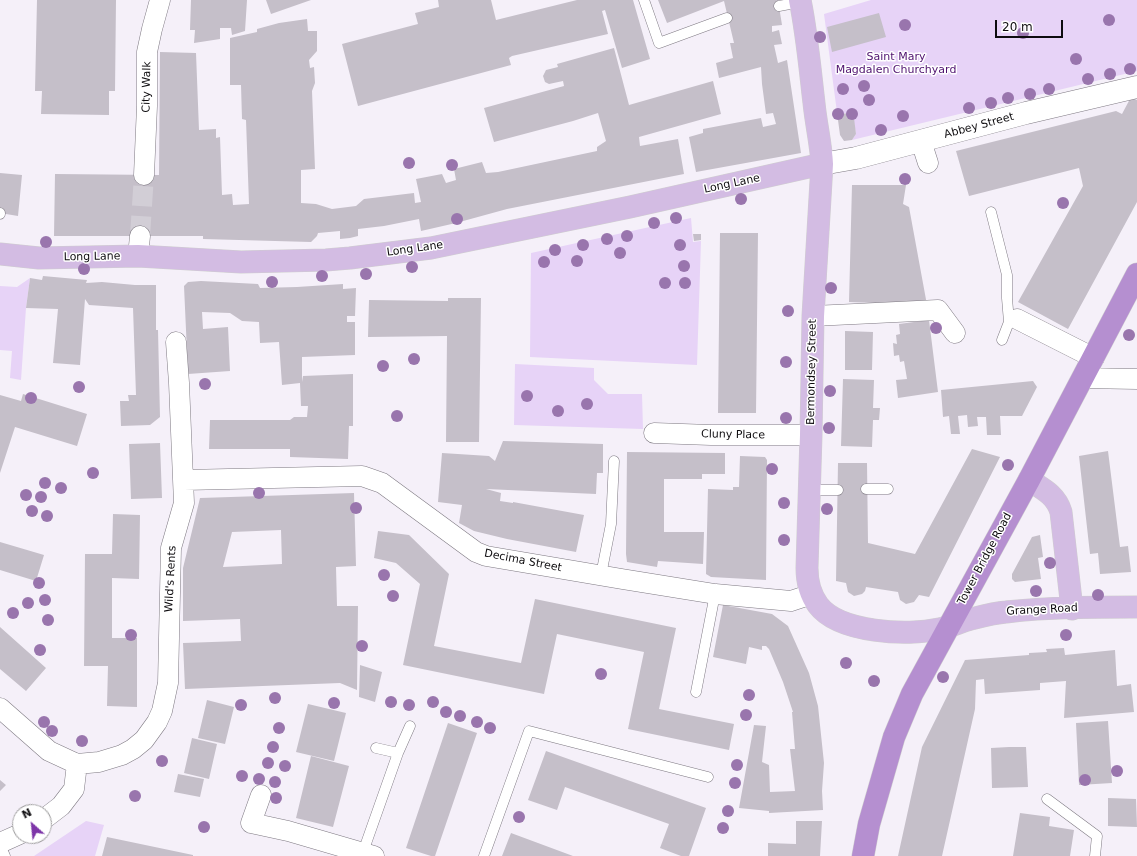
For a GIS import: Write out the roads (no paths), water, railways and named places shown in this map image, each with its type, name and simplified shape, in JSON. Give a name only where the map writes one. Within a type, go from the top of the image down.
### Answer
[{"type":"highway","name":"Tower Bridge Road","points":[[863,856],[869,824],[894,737],[915,688],[1029,480],[1137,274]]},
{"type":"main road","name":"Bermondsey Street","points":[[800,1],[806,31],[822,164],[813,316],[812,435],[807,577],[812,594],[819,606],[828,615],[841,622],[865,629],[893,632],[926,631],[950,626]]},
{"type":"main road","name":"Abbey Street","points":[[822,164],[856,158],[1026,113],[1137,87]]},
{"type":"main road","name":"Long Lane","points":[[0,254],[39,258],[139,246],[249,262],[326,260],[431,248],[630,207],[822,164]]},
{"type":"main road","points":[[1029,480],[1047,491],[1059,504],[1072,609]]},
{"type":"main road","name":"Grange Road","points":[[950,626],[986,615],[1005,612],[1038,609],[1137,607]]},
{"type":"street","name":"City Walk","points":[[144,175],[147,106],[147,52],[160,0]]},
{"type":"street","points":[[921,141],[928,163]]},
{"type":"street","points":[[813,316],[938,310],[955,334]]},
{"type":"street","points":[[1017,319],[1094,358]]},
{"type":"street","name":"Wild's Rents","points":[[77,764],[110,759],[133,749],[144,740],[152,730],[162,711],[168,683],[171,548],[184,503],[176,342]]},
{"type":"street","points":[[1082,378],[1137,379]]},
{"type":"street","name":"Cluny Place","points":[[654,433],[711,435],[812,435]]},
{"type":"street","name":"Decima Street","points":[[184,480],[362,476],[382,483],[476,552],[502,559],[714,594],[791,601],[812,594]]},
{"type":"street","points":[[0,708],[49,750],[68,761],[77,764],[74,789],[61,806],[52,812]]},
{"type":"street","points":[[261,795],[251,823],[288,831],[369,854]]},
{"type":"street","points":[[0,844],[12,838]]},
{"type":"lane","points":[[644,0],[659,43],[727,18]]},
{"type":"lane","points":[[779,6],[800,1]]},
{"type":"lane","points":[[992,212],[1007,275],[1009,322],[1002,340]]},
{"type":"lane","points":[[601,575],[611,524],[614,461]]},
{"type":"lane","points":[[866,489],[888,489]]},
{"type":"lane","points":[[810,490],[838,490]]},
{"type":"lane","points":[[696,692],[714,594]]},
{"type":"lane","points":[[369,854],[398,753],[410,726]]},
{"type":"lane","points":[[484,856],[529,731],[708,777]]},
{"type":"lane","points":[[376,748],[398,753]]},
{"type":"lane","points":[[1048,799],[1097,836],[1095,856]]},
{"type":"lane","points":[[0,844],[5,856]]},
{"type":"tunnel","points":[[140,236],[144,175]]},
{"type":"park label","name":"Saint Mary Magdalen Churchyard","points":[[896,63]]}]
